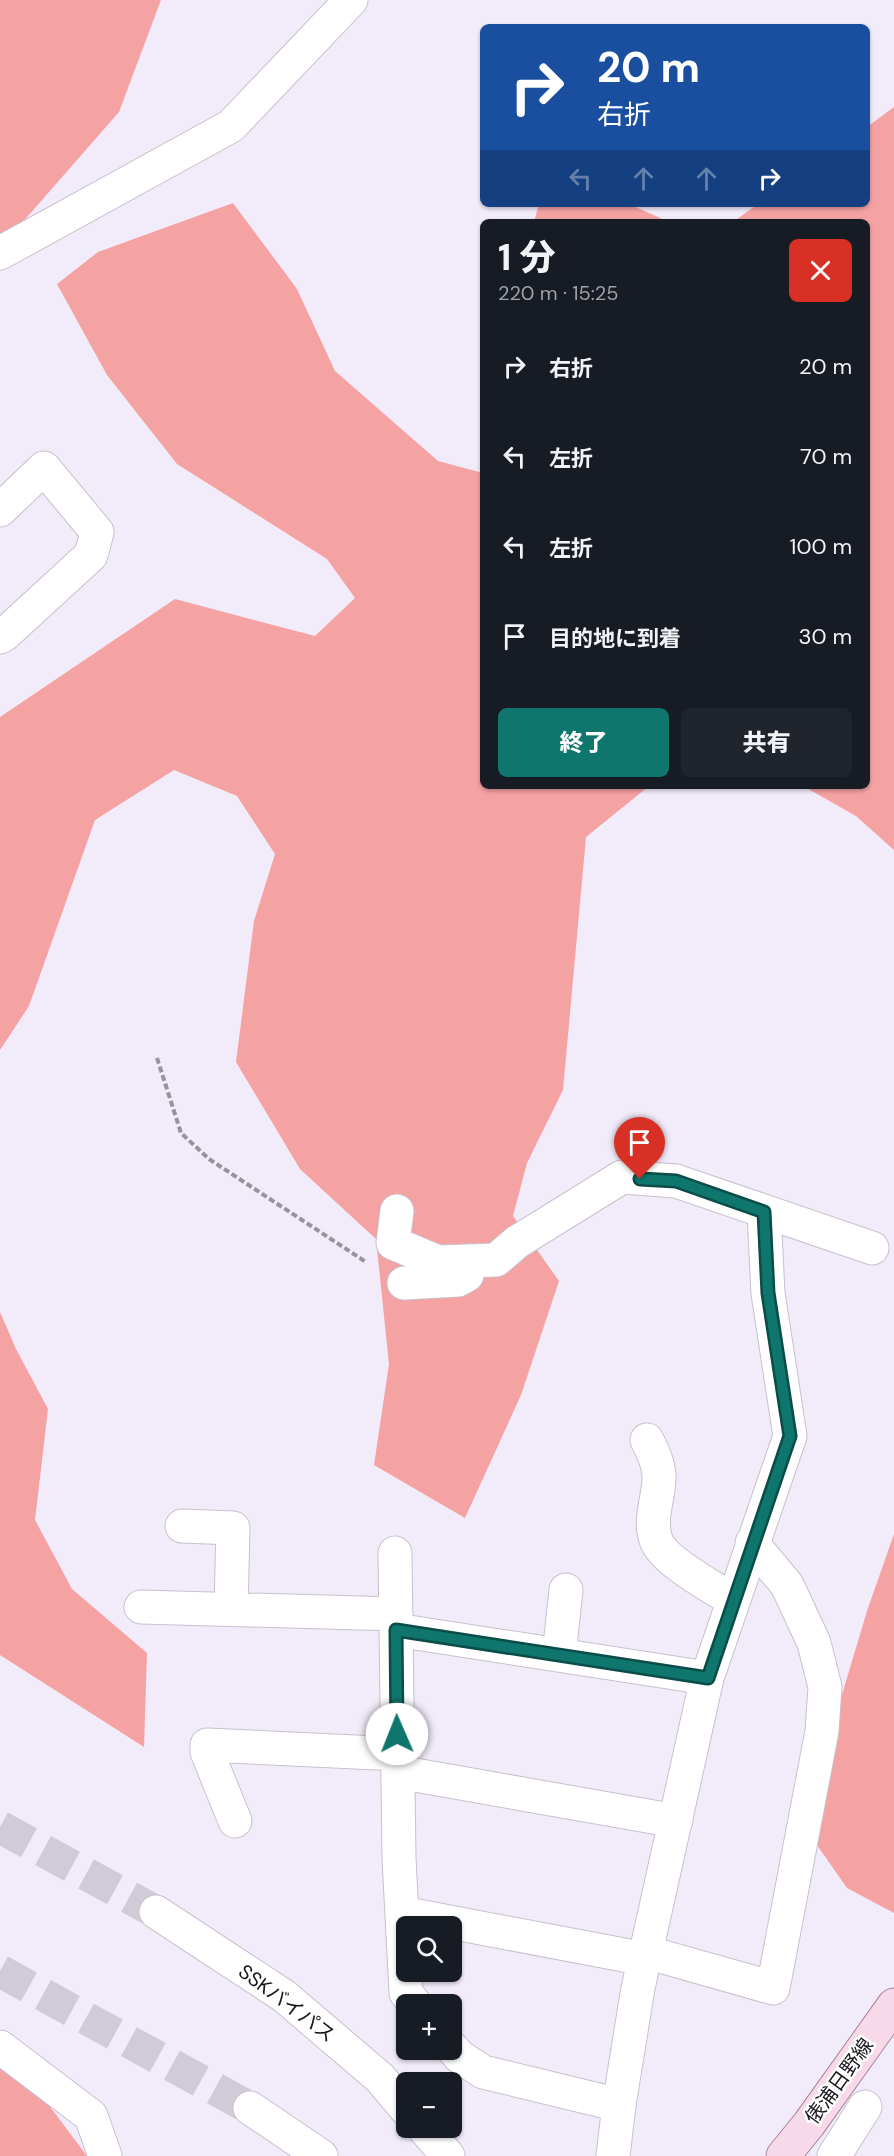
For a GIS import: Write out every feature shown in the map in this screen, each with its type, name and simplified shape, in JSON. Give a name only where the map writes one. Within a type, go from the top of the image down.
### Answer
[{"type":"main road","name":"俵浦日野線","points":[[783,2156],[809,2124],[894,2005]]},
{"type":"street","points":[[0,253],[231,126],[351,0]]},
{"type":"street","points":[[0,510],[44,468],[97,532],[91,555],[0,637]]},
{"type":"street","points":[[404,1283],[458,1280],[496,1260],[517,1242],[622,1177],[676,1181],[872,1248]]},
{"type":"street","points":[[397,1211],[393,1243],[438,1262],[496,1260]]},
{"type":"street","points":[[614,2156],[618,2104],[645,1956],[708,1678],[790,1436],[768,1293],[764,1212]]},
{"type":"street","points":[[648,1440],[656,1459],[659,1479],[653,1518],[656,1542],[671,1560],[733,1600]]},
{"type":"street","points":[[182,1526],[233,1528],[231,1610]]},
{"type":"street","points":[[402,1913],[645,1956],[773,1988],[822,1731],[825,1687],[814,1643],[787,1585],[752,1543]]},
{"type":"street","points":[[394,1553],[402,1913],[407,1994]]},
{"type":"street","points":[[559,1655],[566,1590]]},
{"type":"street","points":[[141,1607],[231,1610],[396,1622],[559,1655],[708,1678]]},
{"type":"street","points":[[235,1821],[207,1752],[207,1745],[398,1763],[676,1821]]},
{"type":"street","name":"SSKバイパス","points":[[156,1912],[284,1996],[380,2078],[396,2097]]},
{"type":"street","points":[[0,2047],[90,2116],[105,2156]]},
{"type":"street","points":[[462,2058],[483,2072],[618,2104]]},
{"type":"street","points":[[250,2108],[321,2156]]},
{"type":"street","points":[[834,2156],[865,2108]]},
{"type":"street","points":[[432,2138],[448,2156]]},
{"type":"path","points":[[158,1058],[181,1133],[209,1159],[381,1272],[404,1283]]},
{"type":"shaded area","points":[[0,0],[161,0],[119,112],[7,240],[0,245]]},
{"type":"shaded area","points":[[894,107],[894,850],[856,816],[808,789],[870,789],[870,219],[737,219],[754,207],[870,207],[870,125]]},
{"type":"shaded area","points":[[233,203],[297,289],[335,371],[438,461],[480,472],[480,789],[645,789],[586,837],[563,1090],[527,1163],[513,1216],[559,1281],[521,1395],[465,1518],[374,1465],[389,1364],[376,1239],[300,1169],[236,1062],[254,921],[275,854],[237,796],[174,770],[95,820],[29,1006],[0,1050],[0,717],[175,599],[315,636],[355,598],[327,559],[177,464],[107,375],[57,284],[98,252]]},
{"type":"shaded area","points":[[538,207],[636,207],[662,219],[535,219]]},
{"type":"shaded area","points":[[0,1312],[16,1349],[48,1409],[35,1520],[72,1589],[147,1653],[144,1747],[0,1655]]},
{"type":"shaded area","points":[[894,1534],[894,1913],[847,1888],[803,1825],[867,1611]]},
{"type":"shaded area","points":[[0,2041],[3,2044],[87,2156],[0,2156]]},
{"type":"tunnel","points":[[0,1827],[156,1912]]},
{"type":"tunnel","points":[[0,1971],[250,2108]]},
{"type":"route","points":[[397,1734],[396,1630],[708,1678],[790,1436],[768,1293],[764,1212],[676,1181],[640,1179]]}]
